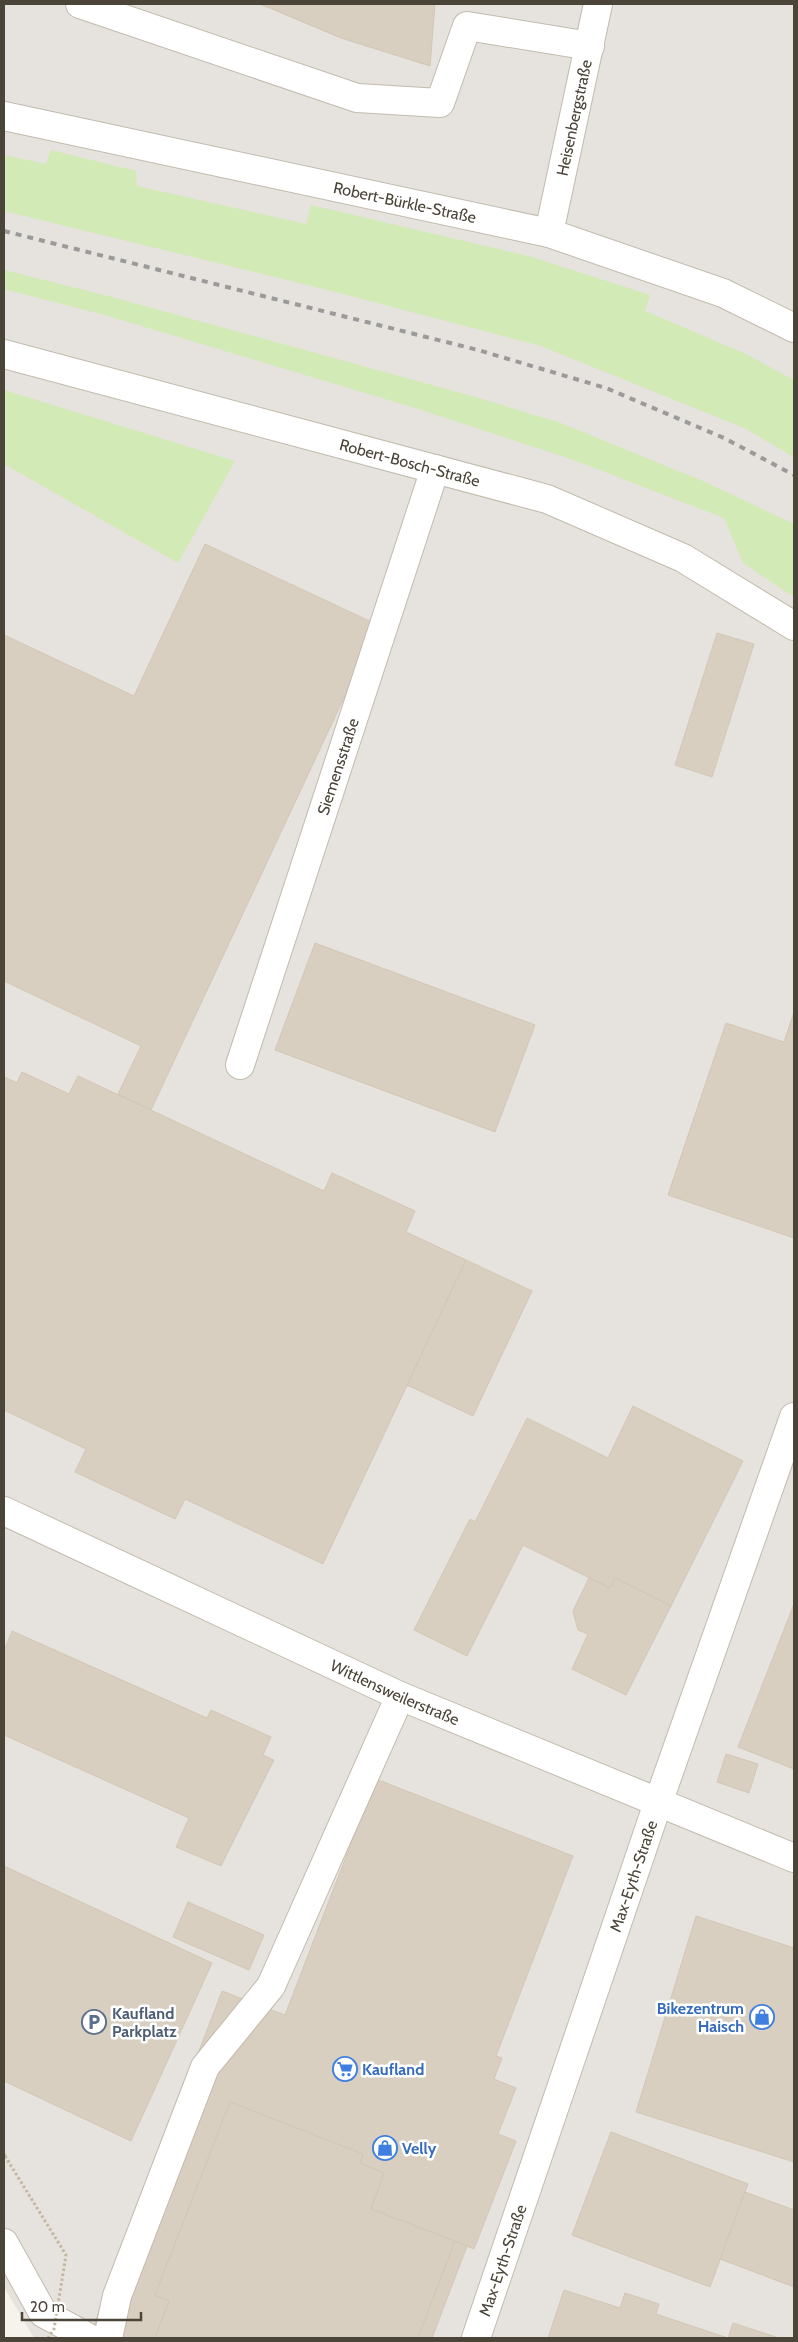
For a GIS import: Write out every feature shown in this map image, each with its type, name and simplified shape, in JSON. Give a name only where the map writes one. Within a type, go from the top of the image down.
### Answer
[{"type":"street","points":[[80,4],[357,98],[440,103],[467,26],[590,46]]},
{"type":"street","name":"Heisenbergstraße","points":[[549,233],[598,4]]},
{"type":"street","name":"Robert-Bürkle-Straße","points":[[4,116],[549,233],[723,293],[794,328]]},
{"type":"street","name":"Robert-Bosch-Straße","points":[[4,354],[547,499],[674,554],[794,626]]},
{"type":"street","name":"Siemensstraße","points":[[240,1065],[435,469]]},
{"type":"street","name":"Max-Eyth-Straße","points":[[476,2338],[658,1803],[794,1417]]},
{"type":"street","name":"Wittlensweilerstraße","points":[[4,1511],[400,1696],[794,1858]]},
{"type":"street","points":[[108,2338],[117,2296],[204,2067],[271,1986],[400,1696]]},
{"type":"street","points":[[4,2243],[43,2312],[89,2338]]},
{"type":"path","points":[[4,2155],[66,2255],[54,2329],[48,2338]]},
{"type":"shaded area","points":[[4,4],[794,4],[794,2338],[34,2338],[4,2287]]},
{"type":"green space","points":[[51,150],[136,171],[137,186],[306,224],[311,205],[532,257],[650,295],[645,311],[746,354],[794,380],[794,457],[744,428],[541,346],[324,289],[4,211],[4,155],[46,164]]},
{"type":"green space","points":[[4,270],[112,297],[475,397],[561,423],[705,482],[794,524],[794,597],[743,563],[724,518],[571,459],[412,407],[108,316],[4,289]]},
{"type":"green space","points":[[4,390],[235,461],[178,563],[4,464]]},
{"type":"building","points":[[260,4],[435,4],[430,66],[341,38]]},
{"type":"building","points":[[205,544],[378,625],[151,1110],[118,1094],[141,1046],[4,981],[4,635],[134,696]]},
{"type":"building","points":[[717,633],[754,644],[712,777],[675,765]]},
{"type":"building","points":[[315,943],[535,1025],[495,1132],[275,1050]]},
{"type":"building","points":[[794,1012],[794,1238],[668,1195],[726,1023],[784,1042]]},
{"type":"building","points":[[22,1072],[69,1094],[78,1076],[324,1191],[332,1173],[415,1211],[406,1232],[466,1260],[323,1564],[185,1499],[175,1519],[75,1472],[86,1449],[4,1410],[4,1077],[17,1083]]},
{"type":"building","points":[[466,1260],[532,1291],[473,1416],[407,1385]]},
{"type":"building","points":[[633,1406],[743,1461],[671,1606],[615,1578],[610,1588],[523,1545],[467,1656],[414,1630],[470,1519],[475,1522],[527,1418],[608,1458]]},
{"type":"building","points":[[589,1578],[610,1588],[615,1578],[671,1606],[626,1695],[572,1669],[588,1634],[578,1630],[573,1611]]},
{"type":"building","points":[[794,1604],[794,1769],[738,1747]]},
{"type":"building","points":[[12,1631],[207,1718],[211,1710],[271,1737],[263,1755],[274,1760],[221,1866],[176,1847],[189,1818],[4,1735],[4,1651]]},
{"type":"building","points":[[726,1754],[758,1764],[749,1793],[717,1782]]},
{"type":"building","name":"Kaufland","points":[[376,1779],[573,1856],[496,2056],[502,2058],[494,2079],[516,2088],[498,2134],[516,2141],[474,2249],[371,2209],[384,2173],[360,2163],[363,2154],[230,2102],[155,2295],[169,2301],[155,2338],[89,2338],[222,1991],[285,2015]]},
{"type":"building","name":"Kaufland Parkplatz","points":[[4,1866],[212,1963],[131,2141],[4,2081]]},
{"type":"building","points":[[188,1902],[264,1935],[249,1970],[173,1937]]},
{"type":"building","points":[[696,1916],[794,1948],[794,2162],[636,2112]]},
{"type":"building","points":[[230,2102],[363,2154],[360,2163],[384,2173],[371,2209],[455,2241],[418,2338],[155,2338],[169,2301],[155,2295]]},
{"type":"building","points":[[611,2132],[748,2184],[710,2287],[572,2235]]},
{"type":"building","points":[[745,2192],[794,2210],[794,2287],[720,2259]]},
{"type":"building","points":[[455,2241],[467,2246],[432,2338],[418,2338]]},
{"type":"building","points":[[564,2290],[620,2308],[625,2293],[659,2304],[656,2314],[728,2338],[548,2338]]},
{"type":"building","points":[[733,2323],[779,2338],[728,2338]]},
{"type":"railway","points":[[4,231],[478,350],[606,388],[724,438],[794,475]]},
{"type":"place","name":"Bikezentrum Haisch","points":[[762,2017]]},
{"type":"place","name":"Kaufland Parkplatz","points":[[94,2022]]},
{"type":"place","name":"Kaufland","points":[[345,2069]]},
{"type":"place","name":"Velly","points":[[385,2148]]}]
